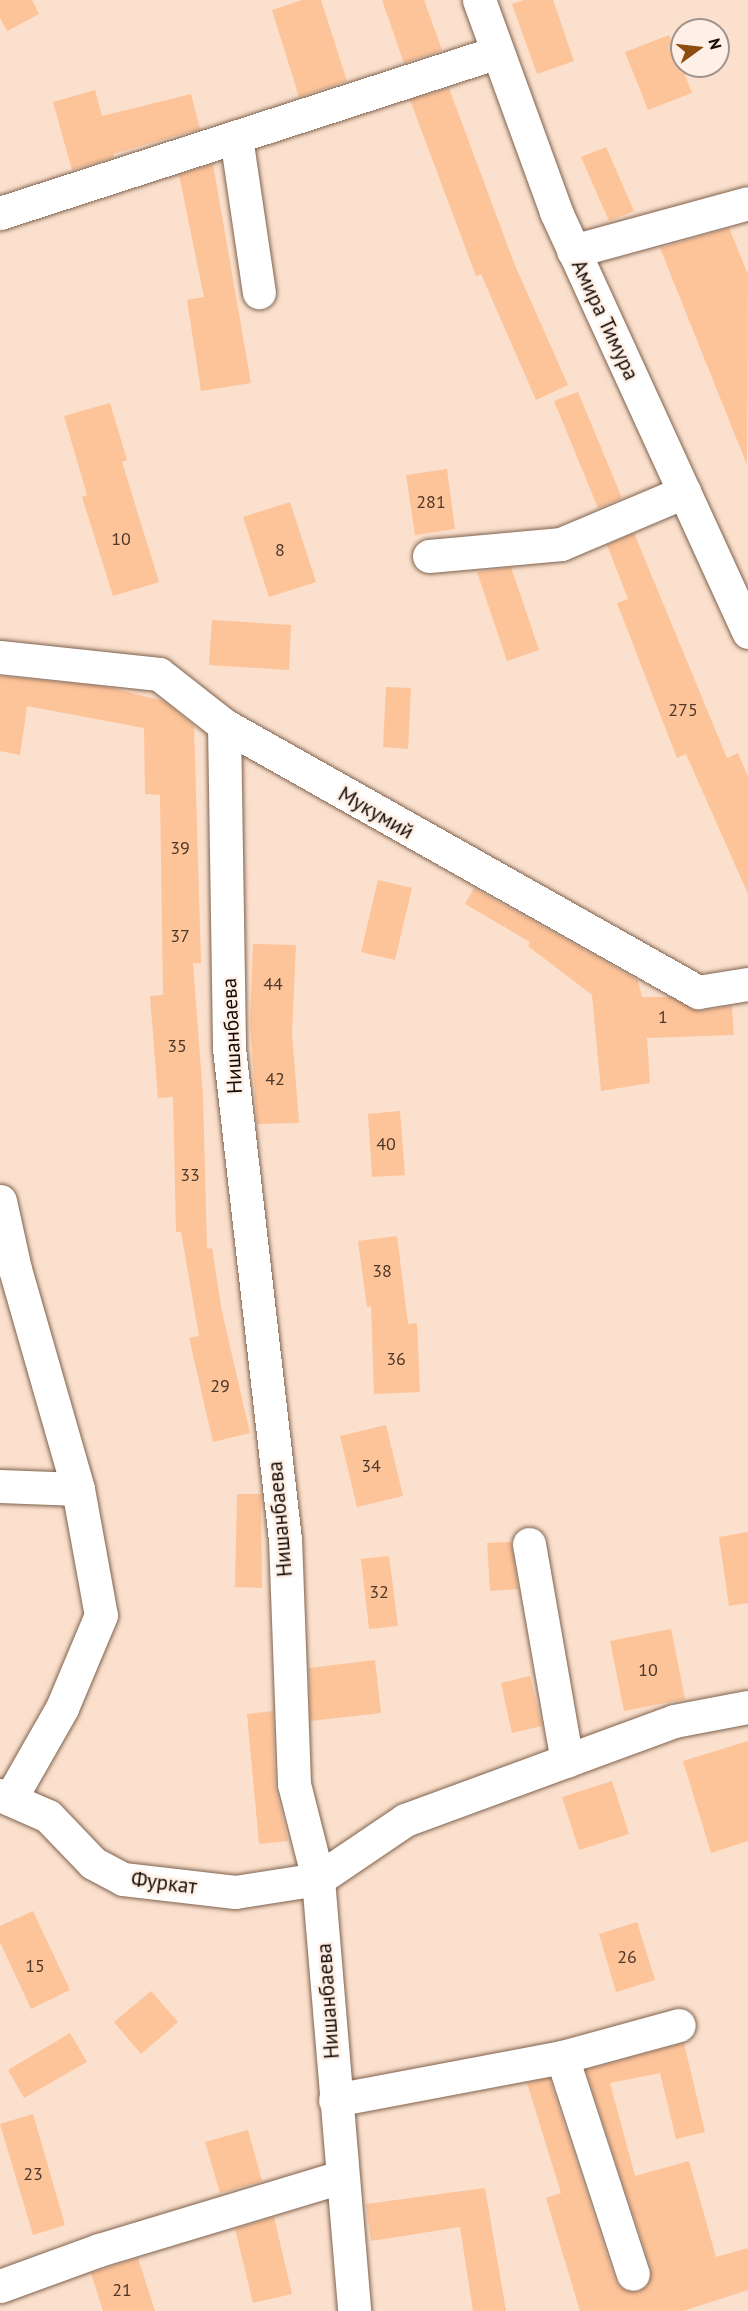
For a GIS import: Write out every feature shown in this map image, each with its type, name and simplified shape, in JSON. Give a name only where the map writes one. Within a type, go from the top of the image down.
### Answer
[{"type":"street","name":"Амира Тимура","points":[[479,0],[573,251],[748,632]]},
{"type":"street","points":[[0,213],[498,52]]},
{"type":"street","points":[[236,137],[259,292]]},
{"type":"street","points":[[573,251],[748,203]]},
{"type":"street","points":[[429,555],[561,544],[684,492]]},
{"type":"street","name":"Мукумий","points":[[0,657],[159,674],[224,725],[698,992],[748,984]]},
{"type":"street","name":"Нишанбаева","points":[[224,725],[229,1048],[285,1538],[294,1784],[318,1880],[341,2177],[354,2311]]},
{"type":"street","points":[[0,1201],[15,1269],[78,1489],[101,1615],[62,1708],[5,1797]]},
{"type":"street","points":[[0,1486],[78,1489]]},
{"type":"street","points":[[529,1544],[567,1761]]},
{"type":"street","points":[[318,1880],[405,1820],[674,1721],[748,1707]]},
{"type":"street","name":"Фуркат","points":[[5,1797],[48,1816],[93,1863],[123,1879],[235,1892],[318,1880]]},
{"type":"street","points":[[335,2100],[562,2057],[679,2025]]},
{"type":"street","points":[[562,2057],[633,2274]]},
{"type":"street","points":[[0,2286],[99,2250],[341,2177]]},
{"type":"building","points":[[0,0],[32,0],[39,14],[7,31],[0,18]]},
{"type":"building","points":[[302,0],[321,0],[347,81],[299,97],[272,10]]},
{"type":"building","points":[[382,0],[424,0],[442,50],[404,63]]},
{"type":"building","points":[[524,0],[553,0],[574,61],[537,74],[512,4]]},
{"type":"building","points":[[669,35],[670,78],[686,78],[692,93],[648,110],[625,52]]},
{"type":"building","points":[[449,88],[514,263],[568,385],[536,400],[481,274],[476,276],[410,100]]},
{"type":"building","points":[[95,90],[102,116],[191,94],[200,129],[113,154],[114,157],[72,170],[53,102]]},
{"type":"building","points":[[606,147],[634,211],[609,221],[581,157]]},
{"type":"building","points":[[213,164],[251,383],[201,391],[187,300],[204,297],[179,175]]},
{"type":"building","points":[[729,228],[748,274],[747,465],[660,248]]},
{"type":"building","points":[[578,392],[622,498],[598,508],[554,401]]},
{"type":"building","points":[[110,403],[127,460],[122,462],[159,582],[113,596],[82,497],[87,495],[64,416]]},
{"type":"building","points":[[447,469],[455,529],[415,535],[406,475]]},
{"type":"building","points":[[290,502],[316,582],[269,597],[243,517]]},
{"type":"building","points":[[634,533],[727,758],[738,753],[748,777],[748,894],[686,754],[677,758],[617,603],[628,599],[607,545]]},
{"type":"building","points":[[511,567],[539,650],[507,661],[477,572]]},
{"type":"building","points":[[212,620],[291,625],[289,670],[209,665]]},
{"type":"building","points":[[0,676],[107,687],[164,701],[194,726],[201,963],[193,963],[203,1096],[207,1249],[212,1248],[222,1312],[250,1433],[213,1442],[189,1338],[199,1336],[181,1232],[176,1232],[173,1097],[158,1098],[150,996],[163,995],[160,795],[145,794],[144,728],[27,706],[20,755],[0,751]]},
{"type":"building","points":[[386,687],[411,688],[408,749],[383,747]]},
{"type":"building","points":[[378,880],[412,888],[395,960],[361,952]]},
{"type":"building","points":[[474,888],[638,980],[642,997],[669,997],[700,1011],[732,1006],[734,1035],[647,1038],[650,1083],[601,1091],[592,995],[528,946],[530,942],[465,904]]},
{"type":"building","points":[[253,944],[296,945],[292,1033],[299,1123],[257,1124],[250,1023]]},
{"type":"building","points":[[400,1111],[405,1175],[372,1177],[368,1114]]},
{"type":"building","points":[[397,1236],[408,1324],[417,1323],[420,1392],[374,1394],[371,1306],[367,1307],[358,1241]]},
{"type":"building","points":[[386,1425],[403,1496],[357,1507],[340,1436]]},
{"type":"building","points":[[237,1494],[261,1494],[262,1588],[235,1587]]},
{"type":"building","points":[[748,1532],[748,1603],[729,1606],[719,1537]]},
{"type":"building","points":[[511,1542],[518,1589],[490,1591],[487,1543]]},
{"type":"building","points":[[389,1556],[398,1626],[369,1629],[361,1559]]},
{"type":"building","points":[[671,1629],[685,1699],[624,1711],[610,1641]]},
{"type":"building","points":[[375,1660],[381,1713],[310,1721],[309,1668]]},
{"type":"building","points":[[530,1676],[542,1726],[512,1733],[501,1683]]},
{"type":"building","points":[[273,1711],[275,1785],[288,1841],[259,1844],[247,1714]]},
{"type":"building","points":[[748,1741],[748,1841],[711,1853],[683,1761]]},
{"type":"building","points":[[612,1781],[629,1834],[579,1850],[562,1797]]},
{"type":"building","points":[[33,1911],[70,1990],[31,2009],[0,1942],[0,1926]]},
{"type":"building","points":[[637,1922],[655,1980],[616,1992],[599,1934]]},
{"type":"building","points":[[151,1991],[178,2022],[141,2054],[114,2022]]},
{"type":"building","points":[[70,2033],[87,2062],[24,2098],[8,2070]]},
{"type":"building","points":[[684,2043],[705,2132],[676,2139],[660,2073],[610,2083],[635,2176],[689,2161],[716,2257],[748,2248],[748,2290],[683,2311],[580,2311],[546,2198],[561,2193],[527,2083],[549,2078],[615,2280],[621,2288],[638,2292],[647,2286],[651,2268],[586,2070]]},
{"type":"building","points":[[33,2114],[65,2225],[33,2235],[0,2124]]},
{"type":"building","points":[[248,2130],[262,2181],[220,2193],[205,2142]]},
{"type":"building","points":[[485,2188],[506,2311],[473,2311],[460,2227],[371,2241],[366,2204]]},
{"type":"building","points":[[274,2217],[292,2294],[253,2303],[235,2229]]},
{"type":"building","points":[[138,2258],[155,2311],[103,2311],[91,2273]]}]
